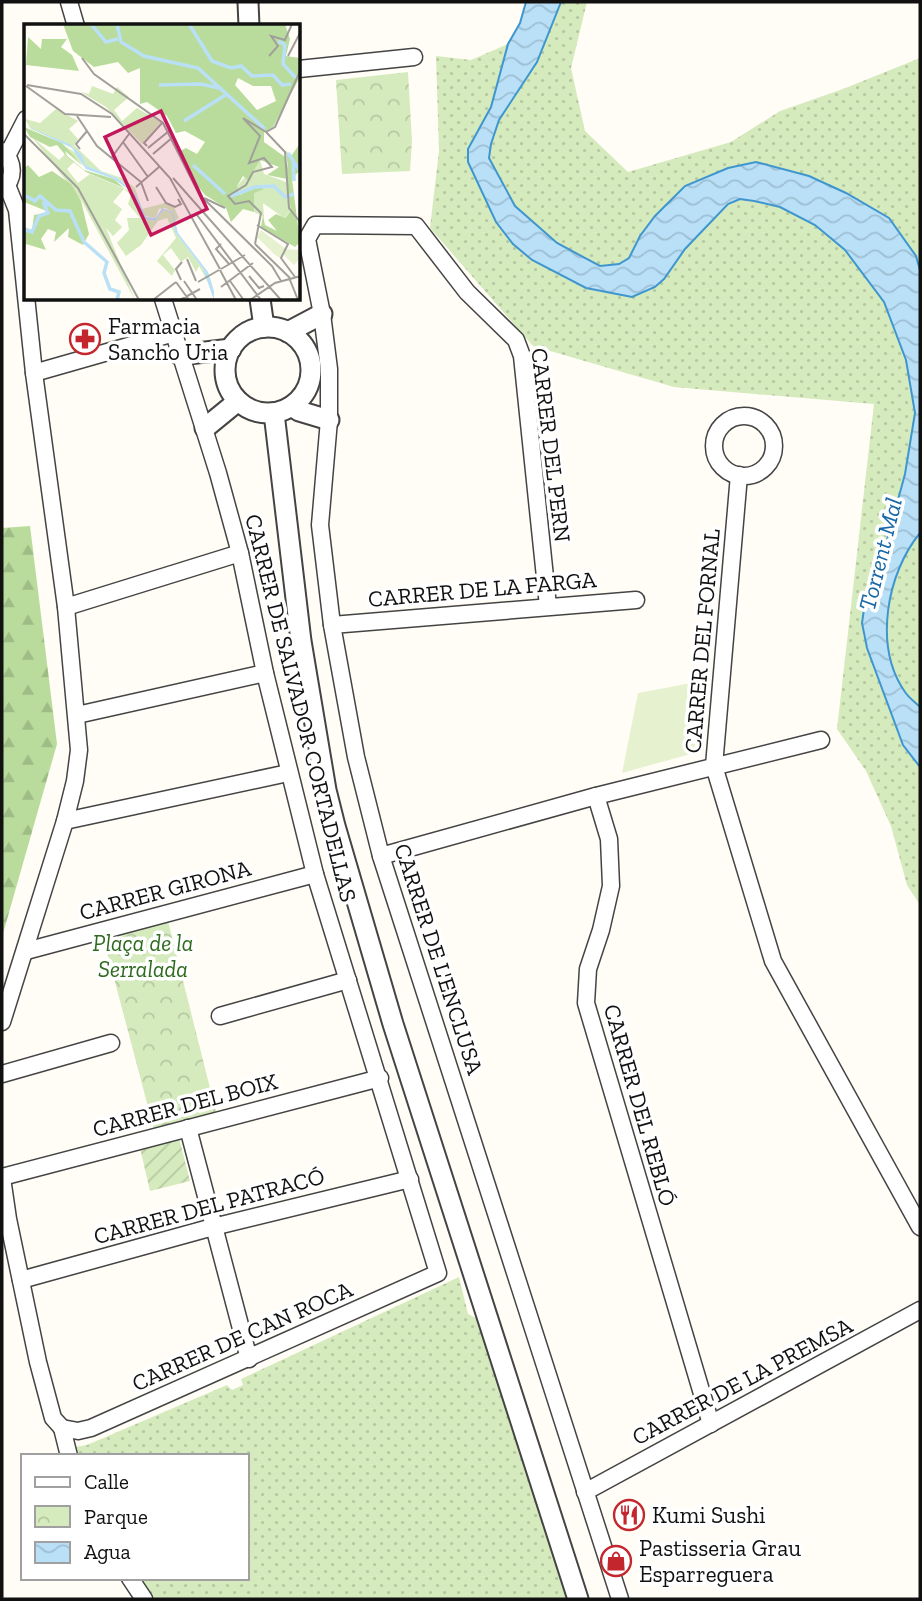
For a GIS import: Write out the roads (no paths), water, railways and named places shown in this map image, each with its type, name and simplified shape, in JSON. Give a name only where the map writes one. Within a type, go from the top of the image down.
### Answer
[{"type":"street","points":[[69,2],[75,24]]},
{"type":"street","points":[[248,2],[249,24]]},
{"type":"street","points":[[301,69],[414,57]]},
{"type":"street","points":[[24,122],[4,153],[13,170],[4,188],[17,210],[24,277]]},
{"type":"street","name":"CARRER DEL PERN","points":[[322,314],[307,239],[315,225],[416,226],[467,292],[516,340],[522,356],[548,607]]},
{"type":"street","points":[[2,1022],[65,821],[78,765],[79,734],[66,607],[26,301]]},
{"type":"street","name":"CARRER DE SALVADOR CORTADELLAS","points":[[164,301],[205,428],[240,553],[288,773],[315,874],[438,1273]]},
{"type":"street","points":[[260,301],[264,327]]},
{"type":"street","points":[[288,332],[322,314]]},
{"type":"street","name":"CARRER DE L'ENCLUSA","points":[[322,314],[329,369],[320,525],[331,625],[356,757],[382,856],[620,1599]]},
{"type":"street","points":[[283,410],[301,398],[308,387],[311,362],[299,339],[288,332],[264,327],[251,331],[239,338],[230,349],[225,370],[226,381],[238,401],[261,412],[299,411],[328,420]]},
{"type":"street","points":[[34,373],[174,333]]},
{"type":"street","points":[[180,355],[230,349]]},
{"type":"street","points":[[205,428],[238,401]]},
{"type":"street","points":[[283,410],[301,641],[326,790],[393,1024],[578,1599]]},
{"type":"street","name":"CARRER DEL FORNAL","points":[[739,475],[714,766],[773,961],[920,1227]]},
{"type":"street","points":[[66,607],[240,553]]},
{"type":"street","name":"CARRER DE LA FARGA","points":[[331,625],[636,600]]},
{"type":"street","points":[[77,715],[265,673]]},
{"type":"street","points":[[382,856],[596,796],[821,740]]},
{"type":"street","points":[[65,821],[288,773]]},
{"type":"street","name":"CARRER DEL REBLÓ","points":[[596,796],[609,839],[611,886],[601,930],[588,969],[586,1003],[711,1424]]},
{"type":"street","name":"CARRER GIRONA","points":[[26,951],[315,874]]},
{"type":"street","points":[[220,1016],[348,980]]},
{"type":"street","points":[[2,1074],[111,1043]]},
{"type":"street","name":"CARRER DEL BOIX","points":[[2,1177],[380,1078]]},
{"type":"street","points":[[188,1128],[248,1359]]},
{"type":"street","points":[[2,1177],[8,1219],[53,1418],[62,1428],[68,1454]]},
{"type":"street","name":"CARRER DEL PATRACÓ","points":[[21,1280],[213,1227],[410,1179]]},
{"type":"street","name":"CARRER DE CAN ROCA","points":[[62,1428],[79,1431],[91,1428],[438,1273]]},
{"type":"street","name":"CARRER DE LA PREMSA","points":[[585,1492],[920,1310]]},
{"type":"street","points":[[131,1580],[144,1599]]},
{"type":"water","points":[[526,2],[561,2],[537,62],[499,120],[489,158],[515,206],[557,243],[600,266],[619,264],[629,258],[640,236],[655,216],[685,186],[728,168],[756,162],[809,176],[846,193],[889,218],[916,256],[920,270],[920,533],[899,568],[892,589],[887,632],[895,674],[907,694],[920,707],[920,767],[903,745],[867,648],[862,623],[905,474],[915,413],[906,360],[884,302],[845,250],[815,225],[780,207],[740,199],[728,204],[685,249],[664,279],[655,287],[632,297],[586,288],[532,260],[513,244],[496,222],[468,162],[468,149],[491,107],[508,44],[520,23]]},
{"type":"place","name":"Farmacia Sancho Uria","points":[[85,339]]},
{"type":"place","name":"Kumi Sushi","points":[[629,1515]]},
{"type":"place","name":"Pastisseria Grau Esparreguera","points":[[616,1561]]},
{"type":"water label","name":"Torrent Mal","points":[[880,554]]},
{"type":"park label","name":"Plaça de la Serralada","points":[[143,956]]}]
